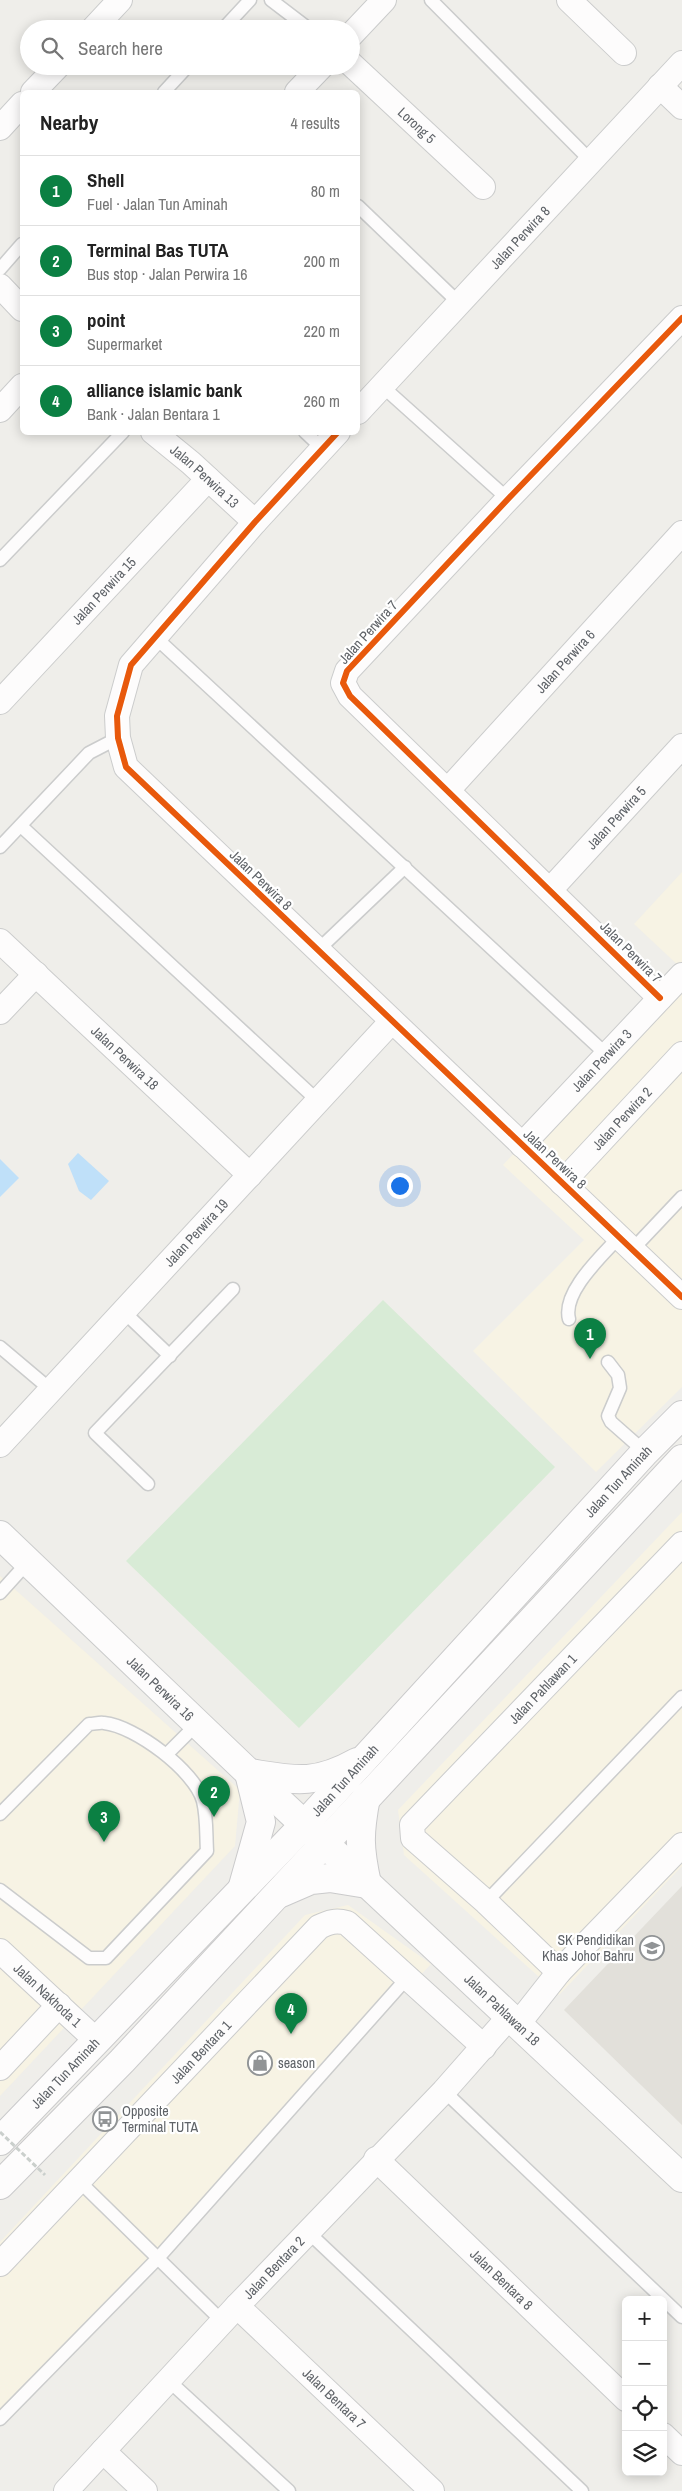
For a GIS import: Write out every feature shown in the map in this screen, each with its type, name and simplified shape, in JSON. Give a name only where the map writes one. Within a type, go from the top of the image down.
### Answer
[{"type":"main road","name":"Jalan Tun Aminah","points":[[0,2185],[122,2061],[273,1896],[369,1754],[645,1452],[682,1415]]},
{"type":"main road","name":"Jalan Tun Aminah","points":[[0,2141],[241,1890],[366,1797],[682,1459]]},
{"type":"main road","name":"Jalan Perwira 16","points":[[0,1535],[314,1834]]},
{"type":"main road","points":[[241,1890],[261,1822],[249,1773],[302,1781],[325,1776],[369,1754]]},
{"type":"main road","points":[[273,1896],[312,1880],[330,1878],[367,1884],[359,1848],[360,1829],[366,1797]]},
{"type":"main road","name":"Jalan Pahlawan 18","points":[[314,1834],[682,2178]]},
{"type":"street","points":[[101,20],[120,0]]},
{"type":"street","points":[[360,25],[384,0]]},
{"type":"street","points":[[570,0],[624,53]]},
{"type":"street","name":"Jalan Perwira 8","points":[[360,410],[682,63]]},
{"type":"street","name":"Lorong 5","points":[[360,72],[483,187]]},
{"type":"street","points":[[35,90],[49,75]]},
{"type":"street","points":[[299,90],[313,75]]},
{"type":"street","points":[[660,86],[682,107]]},
{"type":"street","points":[[0,128],[20,106]]},
{"type":"street","points":[[0,286],[20,307]]},
{"type":"street","name":"Jalan Perwira 7","points":[[660,998],[350,696],[343,683],[347,671],[508,499],[682,318]]},
{"type":"street","points":[[0,410],[20,388]]},
{"type":"street","name":"Jalan Perwira 13","points":[[157,435],[255,522]]},
{"type":"street","name":"Jalan Perwira 8","points":[[331,441],[255,522],[131,665],[117,716],[118,738],[126,767],[682,1297]]},
{"type":"street","name":"Jalan Perwira 15","points":[[0,702],[208,479]]},
{"type":"street","name":"Jalan Perwira 6","points":[[448,790],[682,533]]},
{"type":"street","name":"Jalan Perwira 5","points":[[550,890],[682,746]]},
{"type":"street","name":"Jalan Perwira 18","points":[[0,941],[250,1175]]},
{"type":"street","points":[[0,1012],[36,974]]},
{"type":"street","name":"Jalan Perwira 3","points":[[522,1146],[682,975]]},
{"type":"street","name":"Jalan Perwira 19","points":[[0,1445],[392,1021]]},
{"type":"street","name":"Jalan Perwira 2","points":[[562,1183],[682,1054]]},
{"type":"street","name":"Jalan Pahlawan 1","points":[[486,1902],[413,1838],[412,1825],[682,1544]]},
{"type":"street","name":"Jalan Bentara 2","points":[[66,2491],[376,2159],[444,2091],[484,2047],[514,2020],[682,1845]]},
{"type":"street","points":[[486,1902],[560,1972]]},
{"type":"street","name":"Jalan Bentara 1","points":[[0,2264],[319,1927],[339,1921],[347,1923],[407,1978]]},
{"type":"street","name":"Jalan Nakhoda 1","points":[[0,1951],[96,2040]]},
{"type":"street","points":[[407,1978],[484,2047]]},
{"type":"street","points":[[0,2068],[59,2006]]},
{"type":"street","name":"Jalan Bentara 8","points":[[376,2159],[622,2394]]},
{"type":"street","name":"Jalan Bentara 7","points":[[230,2314],[432,2491]]},
{"type":"street","points":[[667,2439],[682,2453]]},
{"type":"street","points":[[103,2451],[144,2491]]},
{"type":"lane","points":[[231,20],[250,0]]},
{"type":"lane","points":[[271,0],[297,20]]},
{"type":"lane","points":[[431,0],[591,161]]},
{"type":"lane","points":[[166,90],[180,75]]},
{"type":"lane","points":[[360,208],[459,303]]},
{"type":"lane","points":[[0,269],[20,246]]},
{"type":"lane","points":[[382,386],[508,499]]},
{"type":"lane","points":[[0,560],[120,435]]},
{"type":"lane","points":[[314,435],[331,441]]},
{"type":"lane","points":[[155,637],[607,1055]]},
{"type":"lane","points":[[0,847],[89,753],[118,738]]},
{"type":"lane","points":[[21,826],[318,1101]]},
{"type":"lane","points":[[318,950],[405,867]]},
{"type":"lane","points":[[568,1319],[567,1311],[575,1289],[682,1197]]},
{"type":"lane","points":[[148,1484],[96,1433],[234,1289]]},
{"type":"lane","points":[[124,1311],[170,1356]]},
{"type":"lane","points":[[0,1347],[51,1390]]},
{"type":"lane","points":[[608,1362],[618,1375],[620,1388],[608,1416],[611,1422],[645,1452]]},
{"type":"lane","points":[[0,1593],[28,1562]]},
{"type":"lane","points":[[486,1902],[682,1697]]},
{"type":"lane","points":[[0,1814],[89,1724],[105,1723],[130,1732],[167,1754],[182,1767],[203,1800],[207,1851],[106,1958],[89,1958],[0,1890]]},
{"type":"lane","points":[[167,1754],[198,1723]]},
{"type":"lane","points":[[0,2420],[159,2257],[407,1978]]},
{"type":"lane","points":[[444,2091],[682,2318]]},
{"type":"lane","points":[[79,2182],[159,2257],[230,2314]]},
{"type":"lane","points":[[308,2232],[582,2491]]},
{"type":"lane","points":[[168,2380],[288,2491]]},
{"type":"path","points":[[0,2132],[45,2175]]},
{"type":"shaded area","points":[[682,872],[682,969],[634,924]]},
{"type":"shaded area","points":[[682,973],[682,1387],[596,1472],[473,1351],[584,1240],[503,1165]]},
{"type":"shaded area","points":[[682,1512],[682,1866],[559,1995],[404,1855],[398,1810]]},
{"type":"shaded area","points":[[0,1576],[240,1790],[235,1846],[0,2096]]},
{"type":"shaded area","name":"SK Pendidikan Khas Johor Bahru","points":[[682,1886],[682,2125],[564,2010]]},
{"type":"shaded area","points":[[348,1905],[431,1964],[0,2420],[0,2242],[305,1915]]},
{"type":"green space","points":[[383,1300],[555,1467],[299,1728],[126,1561]]},
{"type":"water","points":[[78,1153],[109,1181],[91,1200],[79,1191],[68,1164]]},
{"type":"water","points":[[0,1159],[19,1178],[0,1197]]},
{"type":"cycle path","points":[[660,998],[350,696],[343,683],[347,671],[508,499],[682,318]]},
{"type":"cycle path","points":[[335,435],[255,522],[131,665],[117,716],[118,738],[126,767],[682,1297]]},
{"type":"place","name":"Shell","points":[[590,1359]]},
{"type":"place","name":"Terminal Bas TUTA","points":[[214,1817]]},
{"type":"place","name":"point","points":[[104,1842]]},
{"type":"place","name":"SK Pendidikan Khas Johor Bahru","points":[[652,1948]]},
{"type":"place","name":"alliance islamic bank","points":[[291,2034]]},
{"type":"place","name":"season","points":[[260,2063]]},
{"type":"place","name":"Opposite Terminal TUTA","points":[[105,2119]]}]
